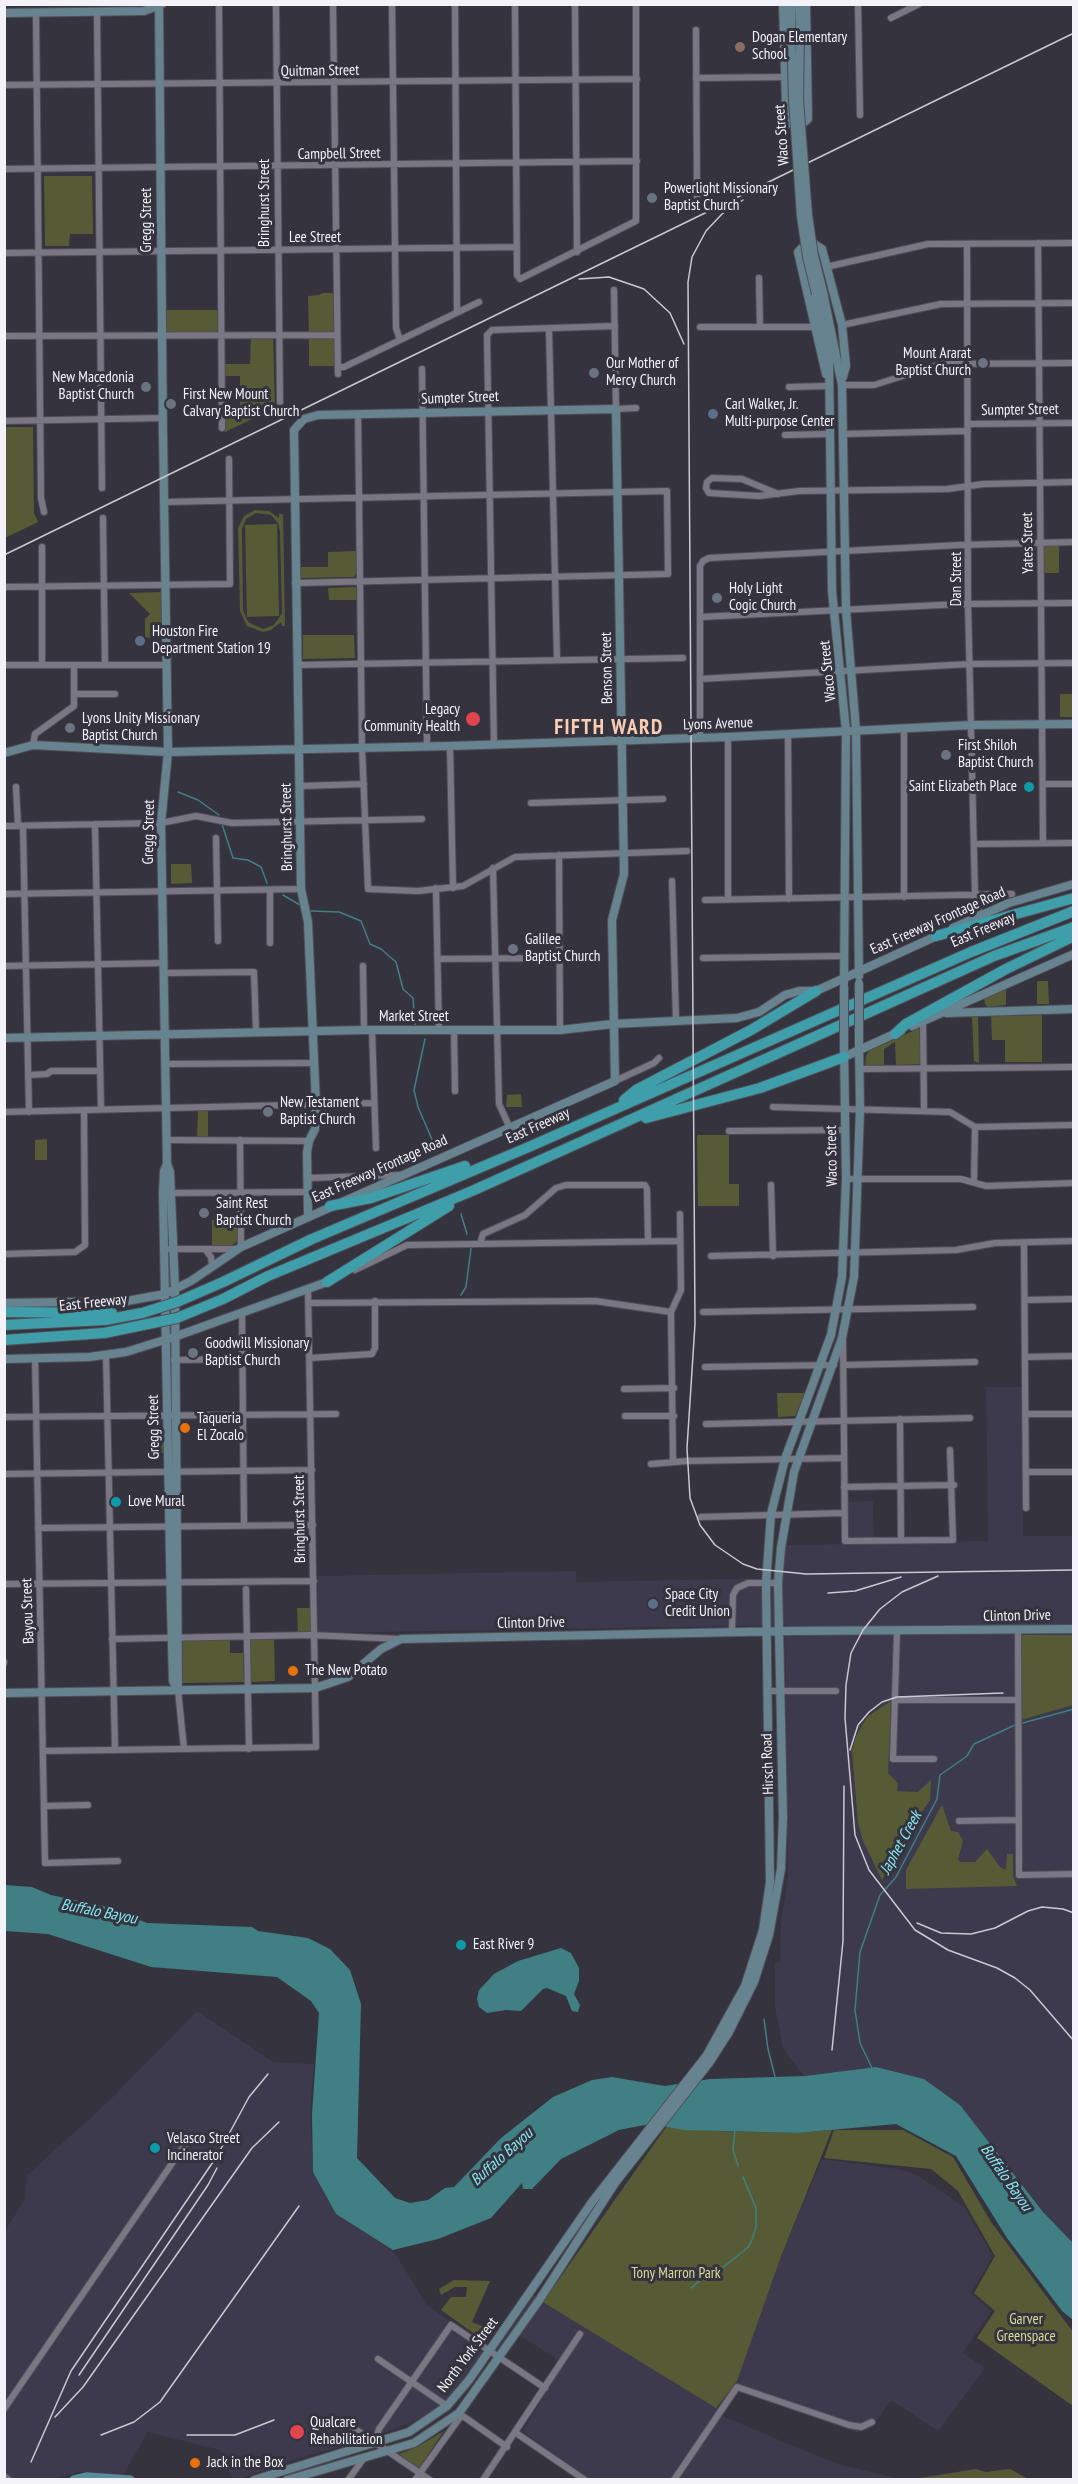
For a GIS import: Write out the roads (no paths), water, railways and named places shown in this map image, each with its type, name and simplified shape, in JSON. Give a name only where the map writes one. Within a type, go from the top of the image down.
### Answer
[{"type":"highway","points":[[936,936],[1074,898]]},
{"type":"highway","name":"East Freeway","points":[[4,1325],[142,1313],[177,1302],[312,1239],[531,1146],[971,952],[1074,911]]},
{"type":"highway","name":"East Freeway","points":[[4,1339],[104,1334],[177,1318],[223,1299],[268,1276],[472,1191],[994,956],[1074,927]]},
{"type":"highway","points":[[895,1034],[906,1024],[1006,969],[1074,936]]},
{"type":"highway","points":[[612,1110],[636,1090],[751,1030],[816,991]]},
{"type":"highway","points":[[597,1134],[666,1111],[776,1083],[844,1052]]},
{"type":"highway","points":[[330,1206],[371,1198],[531,1146]]},
{"type":"highway","points":[[327,1282],[472,1191]]},
{"type":"highway","points":[[4,1312],[105,1317]]},
{"type":"main road","points":[[783,4],[787,118],[792,124],[803,123],[808,119],[806,4]]},
{"type":"main road","points":[[791,4],[795,33]]},
{"type":"main road","points":[[795,33],[799,4]]},
{"type":"main road","points":[[4,13],[36,12],[50,8],[97,11],[144,10],[160,5]]},
{"type":"main road","name":"Gregg Street","points":[[160,5],[159,84],[168,752],[161,823],[167,1164],[164,1171],[167,1194],[168,1249],[165,1340],[171,1415],[178,1690]]},
{"type":"main road","name":"Waco Street","points":[[795,33],[793,100],[801,216],[807,257],[820,293],[842,383],[846,610],[853,670],[856,730],[860,1069],[856,1251],[849,1308]]},
{"type":"main road","points":[[829,384],[798,252],[803,246],[814,244],[822,249],[842,325],[846,366],[842,383]]},
{"type":"main road","name":"Waco Street","points":[[820,293],[829,357],[834,610],[842,671],[846,731],[847,813],[843,898],[846,1179],[844,1254],[837,1309]]},
{"type":"main road","name":"Sumpter Street","points":[[294,435],[298,424],[308,417],[616,409]]},
{"type":"main road","name":"Benson Street","points":[[615,1081],[612,920],[623,881],[624,854],[616,409]]},
{"type":"main road","name":"Bringhurst Street","points":[[294,435],[301,889],[308,922],[316,1105],[315,1130],[309,1141],[308,1216]]},
{"type":"main road","name":"Lyons Avenue","points":[[4,753],[33,745],[168,752],[622,741],[972,724],[1074,724]]},
{"type":"main road","points":[[847,813],[857,813]]},
{"type":"main road","name":"East Freeway Frontage Road","points":[[816,991],[844,981],[859,971],[980,914],[1074,884]]},
{"type":"main road","points":[[844,1052],[895,1034],[1074,954]]},
{"type":"main road","name":"Market Street","points":[[4,1038],[256,1031],[560,1030],[613,1023],[676,1022],[749,1016],[785,995],[806,990],[816,991]]},
{"type":"main road","points":[[981,995],[983,1006],[991,1012]]},
{"type":"main road","points":[[940,1013],[1074,1009]]},
{"type":"main road","name":"East Freeway Frontage Road","points":[[4,1303],[127,1301],[165,1294],[238,1248],[615,1081]]},
{"type":"main road","name":"Gregg Street","points":[[168,1249],[175,1289],[171,1415]]},
{"type":"main road","points":[[4,1359],[106,1355],[165,1340],[327,1282]]},
{"type":"main road","name":"Hirsch Road","points":[[613,2181],[709,2063],[761,1961],[779,1882],[783,1817],[778,1691],[780,1631],[778,1583],[785,1513],[798,1459],[834,1365],[849,1308]]},
{"type":"main road","name":"Hirsch Road","points":[[727,2030],[751,1970],[769,1893],[766,1583],[771,1514],[784,1459],[822,1365],[837,1309]]},
{"type":"main road","name":"Clinton Drive","points":[[4,1693],[315,1688],[348,1677],[381,1649],[401,1639],[767,1631],[1074,1629]]},
{"type":"main road","name":"North York Street","points":[[279,2475],[296,2470],[301,2463],[409,2432],[447,2406],[489,2352],[566,2237],[613,2181]]},
{"type":"main road","name":"North York Street","points":[[287,2480],[390,2451],[428,2436],[460,2415],[539,2301],[613,2181]]},
{"type":"main road","points":[[529,2294],[539,2301]]},
{"type":"main road","points":[[323,2469],[361,2454],[375,2442]]},
{"type":"main road","points":[[254,2480],[279,2475]]},
{"type":"main road","points":[[266,2480],[279,2475]]},
{"type":"main road","points":[[74,2480],[112,2478],[130,2480]]},
{"type":"street","points":[[219,4],[222,428]]},
{"type":"street","name":"Bringhurst Street","points":[[276,4],[280,402]]},
{"type":"street","points":[[333,4],[338,370],[480,302]]},
{"type":"street","points":[[392,4],[396,328],[400,340]]},
{"type":"street","points":[[455,4],[458,312]]},
{"type":"street","points":[[515,4],[517,275],[520,279],[636,221],[636,4]]},
{"type":"street","points":[[575,4],[577,252]]},
{"type":"street","points":[[858,4],[860,115]]},
{"type":"street","points":[[891,18],[919,4]]},
{"type":"street","points":[[97,11],[102,488]]},
{"type":"street","points":[[36,12],[37,253],[41,501],[44,512]]},
{"type":"street","points":[[696,30],[697,197]]},
{"type":"street","points":[[696,78],[808,76]]},
{"type":"street","name":"Quitman Street","points":[[4,85],[637,79]]},
{"type":"street","name":"Campbell Street","points":[[4,169],[637,161]]},
{"type":"street","name":"Yates Street","points":[[1038,243],[1043,843]]},
{"type":"street","points":[[826,267],[928,244],[1074,243]]},
{"type":"street","name":"Dan Street","points":[[966,244],[968,604],[975,895],[980,914]]},
{"type":"street","name":"Lee Street","points":[[4,254],[517,247]]},
{"type":"street","points":[[759,278],[760,327]]},
{"type":"street","name":"Benson Street","points":[[614,290],[616,409]]},
{"type":"street","points":[[842,325],[941,304],[1074,303]]},
{"type":"street","points":[[494,744],[487,334],[492,330],[615,326]]},
{"type":"street","points":[[700,327],[817,327]]},
{"type":"street","points":[[549,329],[556,660]]},
{"type":"street","points":[[4,336],[337,335]]},
{"type":"street","points":[[842,383],[874,385],[927,367],[968,364],[1074,363]]},
{"type":"street","points":[[422,369],[427,746]]},
{"type":"street","points":[[789,387],[829,384]]},
{"type":"street","name":"Sumpter Street","points":[[616,409],[636,408]]},
{"type":"street","points":[[358,414],[362,747],[368,889],[417,891],[453,888],[476,881],[514,857],[687,851]]},
{"type":"street","points":[[4,420],[163,418]]},
{"type":"street","name":"Sumpter Street","points":[[843,434],[1074,423]]},
{"type":"street","points":[[785,435],[830,434]]},
{"type":"street","points":[[4,587],[230,584],[229,459]]},
{"type":"street","points":[[778,494],[738,479],[712,478],[707,482],[706,488],[709,493],[737,495],[778,494],[831,492],[843,492],[967,487],[984,484],[1074,482]]},
{"type":"street","points":[[737,495],[738,479]]},
{"type":"street","points":[[165,502],[667,491],[668,574],[295,583]]},
{"type":"street","points":[[103,518],[105,664]]},
{"type":"street","points":[[700,738],[700,566],[703,561],[712,558],[1074,542]]},
{"type":"street","points":[[42,547],[42,665]]},
{"type":"street","points":[[701,617],[968,604],[1074,603]]},
{"type":"street","points":[[297,665],[683,658]]},
{"type":"street","points":[[700,679],[970,664],[1074,663]]},
{"type":"street","points":[[4,665],[166,665]]},
{"type":"street","points":[[33,745],[35,734],[72,710],[75,694],[74,665]]},
{"type":"street","points":[[75,694],[115,694]]},
{"type":"street","points":[[904,728],[904,897]]},
{"type":"street","points":[[788,734],[789,899]]},
{"type":"street","points":[[728,737],[728,900]]},
{"type":"street","points":[[450,746],[453,888]]},
{"type":"street","points":[[300,786],[364,784]]},
{"type":"street","points":[[1043,784],[1074,784]]},
{"type":"street","points":[[16,787],[25,893],[29,1112]]},
{"type":"street","points":[[531,803],[663,799]]},
{"type":"street","points":[[4,826],[161,823],[196,816],[228,823],[422,819]]},
{"type":"street","points":[[95,824],[101,1109]]},
{"type":"street","points":[[216,838],[218,941]]},
{"type":"street","points":[[974,844],[1074,843]]},
{"type":"street","points":[[559,855],[560,1030]]},
{"type":"street","points":[[494,868],[499,1104],[509,1126]]},
{"type":"street","points":[[672,881],[676,1022]]},
{"type":"street","points":[[436,888],[439,1031]]},
{"type":"street","points":[[4,894],[301,889]]},
{"type":"street","points":[[270,890],[270,943]]},
{"type":"street","points":[[705,900],[1012,894]]},
{"type":"street","points":[[703,958],[844,956]]},
{"type":"street","points":[[438,959],[560,958]]},
{"type":"street","points":[[4,966],[99,964],[254,972],[256,1031]]},
{"type":"street","points":[[363,966],[376,1148]]},
{"type":"street","points":[[923,1021],[924,1110]]},
{"type":"street","points":[[454,1030],[455,1091]]},
{"type":"street","name":"East Freeway Frontage Road","points":[[615,1081],[654,1063],[658,1058]]},
{"type":"street","points":[[165,1064],[315,1063]]},
{"type":"street","points":[[860,1069],[1074,1067]]},
{"type":"street","points":[[28,1076],[47,1074],[51,1071],[100,1071]]},
{"type":"street","points":[[4,1112],[374,1103]]},
{"type":"street","points":[[773,1107],[950,1112],[975,1127],[1074,1125]]},
{"type":"street","points":[[4,1254],[75,1252],[82,1249],[85,1241],[84,1110]]},
{"type":"street","points":[[974,1182],[975,1127]]},
{"type":"street","points":[[729,1131],[845,1130]]},
{"type":"street","points":[[166,1140],[309,1141]]},
{"type":"street","points":[[168,1249],[238,1248],[240,1140]]},
{"type":"street","points":[[308,1178],[400,1175]]},
{"type":"street","points":[[356,1177],[361,1180],[363,1191]]},
{"type":"street","points":[[846,1179],[961,1179],[986,1186],[1074,1183]]},
{"type":"street","points":[[480,1244],[483,1234],[525,1215],[556,1188],[566,1185],[642,1184],[647,1186],[648,1241]]},
{"type":"street","points":[[771,1185],[773,1256]]},
{"type":"street","points":[[167,1194],[308,1192]]},
{"type":"street","points":[[673,1461],[674,1388],[671,1312],[681,1294],[680,1214]]},
{"type":"street","points":[[327,1282],[401,1247],[412,1245],[680,1241]]},
{"type":"street","points":[[711,1257],[844,1254],[856,1251],[956,1250],[995,1243],[1074,1241]]},
{"type":"street","points":[[1024,1243],[1026,1508]]},
{"type":"street","points":[[205,1249],[211,1257],[212,1265]]},
{"type":"street","name":"Bringhurst Street","points":[[249,1749],[316,1747],[308,1290]]},
{"type":"street","points":[[1025,1300],[1074,1299]]},
{"type":"street","points":[[309,1303],[595,1301],[671,1312]]},
{"type":"street","points":[[310,1358],[367,1356],[375,1348],[375,1302]]},
{"type":"street","points":[[704,1312],[973,1307]]},
{"type":"street","points":[[242,1313],[244,1525]]},
{"type":"street","points":[[842,1338],[845,1541],[952,1540],[953,1485],[950,1450]]},
{"type":"street","points":[[106,1355],[115,1750]]},
{"type":"street","points":[[1025,1357],[1074,1356]]},
{"type":"street","name":"Bayou Street","points":[[35,1358],[45,1863],[118,1861]]},
{"type":"street","points":[[174,1360],[243,1359]]},
{"type":"street","points":[[844,1365],[975,1362]]},
{"type":"street","points":[[705,1367],[834,1365]]},
{"type":"street","points":[[624,1389],[674,1388]]},
{"type":"street","points":[[4,1417],[336,1414]]},
{"type":"street","points":[[1026,1414],[1074,1414]]},
{"type":"street","points":[[625,1416],[674,1416]]},
{"type":"street","points":[[706,1424],[970,1418]]},
{"type":"street","points":[[900,1419],[901,1540]]},
{"type":"street","points":[[651,1464],[673,1461],[844,1458]]},
{"type":"street","points":[[4,1474],[312,1470]]},
{"type":"street","points":[[1026,1472],[1074,1472]]},
{"type":"street","points":[[844,1486],[953,1485]]},
{"type":"street","points":[[701,1517],[844,1513]]},
{"type":"street","points":[[38,1528],[313,1525]]},
{"type":"street","points":[[4,1584],[314,1581]]},
{"type":"street","points":[[732,1632],[735,1591],[748,1583],[778,1583]]},
{"type":"street","points":[[43,1751],[249,1749],[246,1589]]},
{"type":"street","points":[[1018,1630],[1019,1875],[1074,1874]]},
{"type":"street","points":[[897,1631],[897,1700],[892,1710],[893,1759],[933,1759]]},
{"type":"street","points":[[112,1639],[315,1635],[401,1639]]},
{"type":"street","name":"Gregg Street","points":[[178,1690],[184,1749]]},
{"type":"street","points":[[767,1691],[836,1691]]},
{"type":"street","points":[[897,1700],[1017,1702]]},
{"type":"street","points":[[45,1806],[88,1805]]},
{"type":"street","points":[[959,1821],[1018,1821]]},
{"type":"street","points":[[4,2409],[186,2143]]},
{"type":"street","points":[[375,2442],[379,2429],[451,2325],[545,2388]]},
{"type":"street","points":[[487,2478],[580,2334]]},
{"type":"street","points":[[378,2359],[447,2406]]},
{"type":"street","points":[[674,2480],[737,2387],[849,2426],[861,2427],[872,2422]]},
{"type":"street","points":[[415,2480],[460,2415],[507,2447]]},
{"type":"street","points":[[342,2420],[430,2480]]},
{"type":"street","points":[[516,2433],[585,2480]]},
{"type":"street","points":[[348,2480],[364,2457]]},
{"type":"street","points":[[4,2476],[9,2480]]},
{"type":"water","name":"Buffalo Bayou","points":[[5,1885],[32,1887],[51,1895],[107,1907],[147,1923],[252,1927],[258,1931],[308,1938],[330,1949],[350,1970],[361,2004],[357,2158],[395,2198],[410,2203],[428,2200],[445,2188],[454,2187],[501,2138],[553,2097],[592,2080],[612,2077],[665,2086],[710,2079],[805,2076],[876,2067],[924,2079],[960,2105],[1043,2212],[1073,2243],[1073,2320],[1062,2311],[1007,2238],[956,2156],[896,2124],[798,2133],[684,2130],[650,2124],[619,2130],[561,2159],[532,2189],[523,2189],[522,2183],[491,2218],[438,2239],[393,2250],[336,2214],[313,2172],[312,2114],[319,2013],[311,2001],[277,1977],[151,1967],[48,1934],[5,1931]]},
{"type":"water","points":[[561,1948],[571,1953],[579,1968],[579,1981],[574,1994],[580,2005],[578,2012],[572,2011],[566,1996],[547,1988],[543,1989],[521,2011],[506,2010],[487,2013],[479,2007],[477,1999],[479,1990],[494,1974],[518,1961]]},
{"type":"waterway","points":[[178,792],[198,800],[219,815]]},
{"type":"waterway","points":[[222,824],[233,858],[248,860],[261,867],[267,883]]},
{"type":"waterway","points":[[283,895],[300,905]]},
{"type":"waterway","points":[[311,911],[339,912],[361,921],[370,944],[381,949],[396,962],[403,989],[413,998],[415,1025]]},
{"type":"waterway","points":[[425,1039],[414,1090],[418,1107],[437,1151]]},
{"type":"waterway","points":[[461,1214],[467,1234]]},
{"type":"waterway","points":[[461,1295],[466,1287],[471,1248]]},
{"type":"waterway","name":"Japhet Creek","points":[[1019,1724],[1074,1709]]},
{"type":"waterway","name":"Japhet Creek","points":[[872,2068],[860,2043],[855,2010],[860,1952],[880,1895],[896,1877],[937,1799],[940,1775],[967,1756],[974,1744],[1015,1725]]},
{"type":"waterway","points":[[764,2019],[775,2077]]},
{"type":"waterway","points":[[735,2129],[733,2150],[738,2166]]},
{"type":"waterway","points":[[691,2288],[704,2277],[725,2266],[748,2247],[752,2240],[756,2227],[756,2208],[743,2177]]},
{"type":"railway","points":[[4,555],[1074,33]]},
{"type":"railway","points":[[743,200],[722,214],[706,231],[692,257],[688,282],[695,1324],[687,1448],[690,1498],[700,1525],[715,1545],[743,1564],[757,1569],[806,1574],[1074,1570]]},
{"type":"railway","points":[[579,279],[609,277],[644,289],[670,313],[684,344]]},
{"type":"railway","points":[[938,1576],[902,1592],[880,1609],[863,1630],[851,1653],[846,1685],[845,1718],[855,1835],[869,1870],[915,1930],[948,1950],[997,1968],[1015,1978],[1030,1990],[1074,2041]]},
{"type":"railway","points":[[828,1593],[855,1591],[901,1577]]},
{"type":"railway","points":[[850,1750],[858,1725],[882,1702],[897,1697],[1003,1693]]},
{"type":"railway","points":[[832,2050],[843,1941],[844,1786]]},
{"type":"railway","points":[[917,1923],[941,1933],[971,1934],[995,1928],[1028,1911],[1042,1907],[1063,1909],[1074,1913]]},
{"type":"railway","points":[[31,2462],[71,2371],[217,2156],[249,2097],[268,2074]]},
{"type":"railway","points":[[55,2417],[83,2387],[252,2148],[279,2122]]},
{"type":"railway","points":[[79,2375],[208,2185],[217,2168]]},
{"type":"railway","points":[[101,2435],[134,2422],[160,2402],[299,2206]]},
{"type":"railway","points":[[187,2435],[235,2435],[274,2420]]},
{"type":"place","name":"Dogan Elementary School","points":[[740,47]]},
{"type":"place","name":"Powerlight Missionary Baptist Church","points":[[652,198]]},
{"type":"place","name":"Mount Ararat Baptist Church","points":[[983,363]]},
{"type":"place","name":"Our Mother of Mercy Church","points":[[594,373]]},
{"type":"place","name":"New Macedonia Baptist Church","points":[[146,387]]},
{"type":"place","name":"First New Mount Calvary Baptist Church","points":[[171,404]]},
{"type":"place","name":"Carl Walker, Jr. Multi-purpose Center","points":[[713,414]]},
{"type":"place","name":"Holy Light Cogic Church","points":[[717,598]]},
{"type":"place","name":"Houston Fire Department Station 19","points":[[140,641]]},
{"type":"place","name":"Legacy Community Health","points":[[473,719]]},
{"type":"place","name":"Lyons Unity Missionary Baptist Church","points":[[70,728]]},
{"type":"place","name":"First Shiloh Baptist Church","points":[[946,755]]},
{"type":"place","name":"Saint Elizabeth Place","points":[[1029,787]]},
{"type":"place","name":"Galilee Baptist Church","points":[[513,949]]},
{"type":"place","name":"New Testament Baptist Church","points":[[268,1112]]},
{"type":"place","name":"Saint Rest Baptist Church","points":[[204,1213]]},
{"type":"place","name":"Goodwill Missionary Baptist Church","points":[[193,1353]]},
{"type":"place","name":"Taqueria El Zocalo","points":[[185,1428]]},
{"type":"place","name":"Love Mural","points":[[116,1502]]},
{"type":"place","name":"Space City Credit Union","points":[[653,1604]]},
{"type":"place","name":"The New Potato","points":[[293,1671]]},
{"type":"place","name":"East River 9","points":[[461,1945]]},
{"type":"place","name":"Velasco Street Incinerator","points":[[155,2148]]},
{"type":"place","name":"Qualcare Rehabilitation","points":[[297,2432]]},
{"type":"place","name":"Jack in the Box","points":[[195,2463]]},
{"type":"district","name":"FIFTH WARD","points":[[609,728]]},
{"type":"park label","name":"Tony Marron Park","points":[[676,2274]]},
{"type":"park label","name":"Garver Greenspace","points":[[1026,2328]]}]
